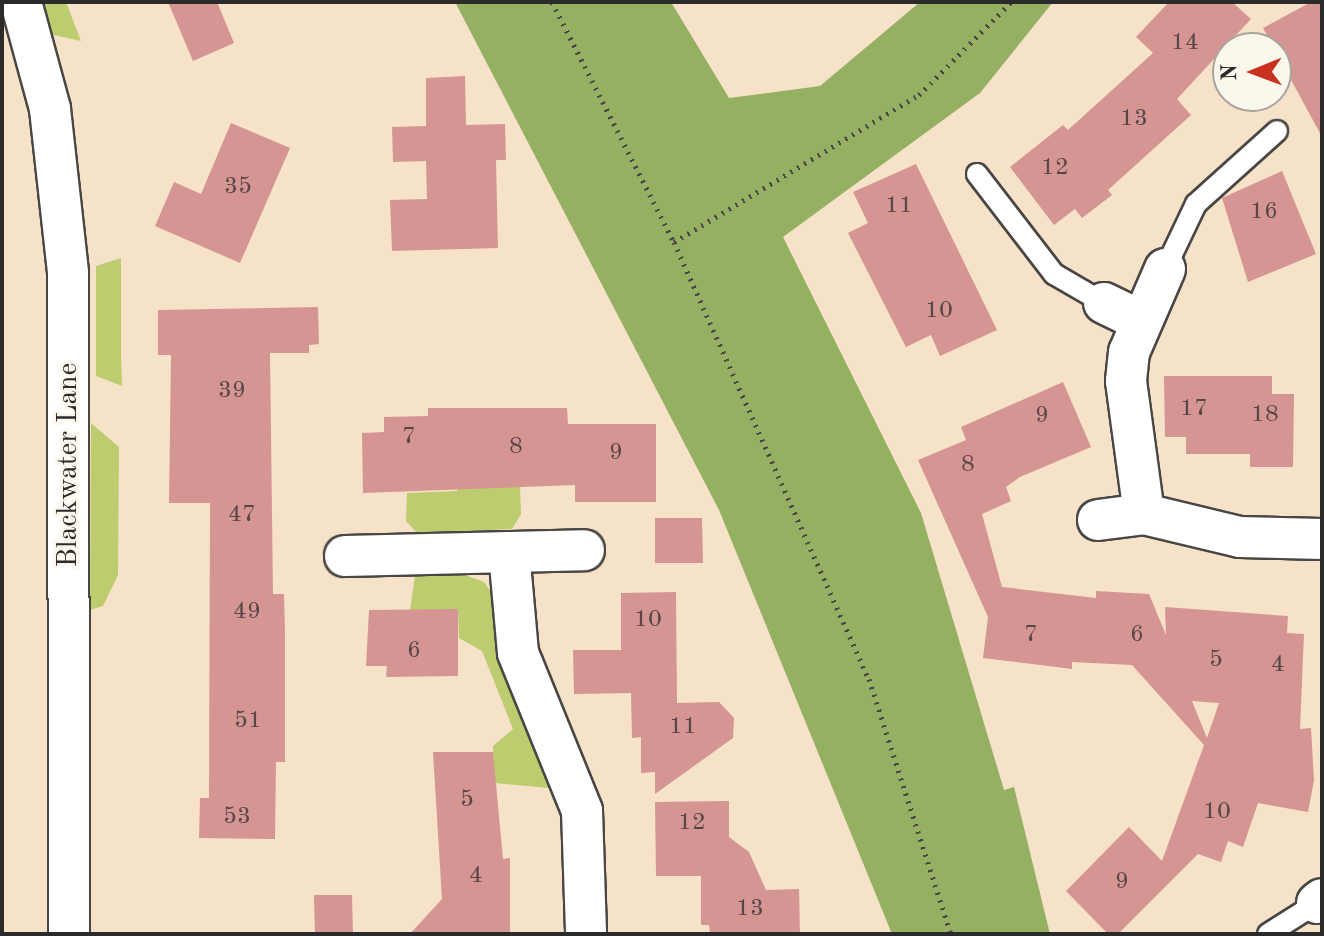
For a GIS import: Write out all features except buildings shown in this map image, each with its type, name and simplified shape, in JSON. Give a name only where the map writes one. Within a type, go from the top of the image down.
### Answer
[{"type":"street","name":"Blackwater Lane","points":[[21,2],[52,122],[68,273],[69,934]]},
{"type":"street","points":[[1144,514],[1126,381],[1141,321],[1165,269]]},
{"type":"street","points":[[1104,303],[1141,321]]},
{"type":"street","points":[[1098,520],[1144,514],[1240,537],[1322,539]]},
{"type":"street","points":[[345,556],[584,550]]},
{"type":"street","points":[[509,552],[518,653],[582,811],[586,934]]},
{"type":"lane","points":[[1165,269],[1196,204],[1277,131]]},
{"type":"lane","points":[[977,174],[1054,274],[1104,303]]},
{"type":"lane","points":[[1268,934],[1319,901]]},
{"type":"path","points":[[552,2],[674,242],[869,679],[951,934]]},
{"type":"path","points":[[674,242],[919,95],[1011,2]]},
{"type":"green space","points":[[38,2],[66,2],[81,41],[49,34]]},
{"type":"green space","points":[[455,2],[671,2],[729,98],[820,86],[920,2],[1053,2],[980,93],[783,237],[921,513],[1004,790],[1014,787],[1050,934],[892,934],[719,510]]},
{"type":"green space","points":[[121,258],[122,386],[96,376],[96,266]]},
{"type":"green space","points":[[91,423],[119,447],[118,575],[103,606],[90,610]]},
{"type":"green space","points":[[457,477],[520,485],[521,514],[512,529],[418,534],[406,521],[407,493],[457,491]]},
{"type":"green space","points":[[454,571],[484,582],[493,594],[549,788],[494,783],[493,746],[513,729],[482,651],[459,638],[458,610],[410,610],[415,576]]}]
